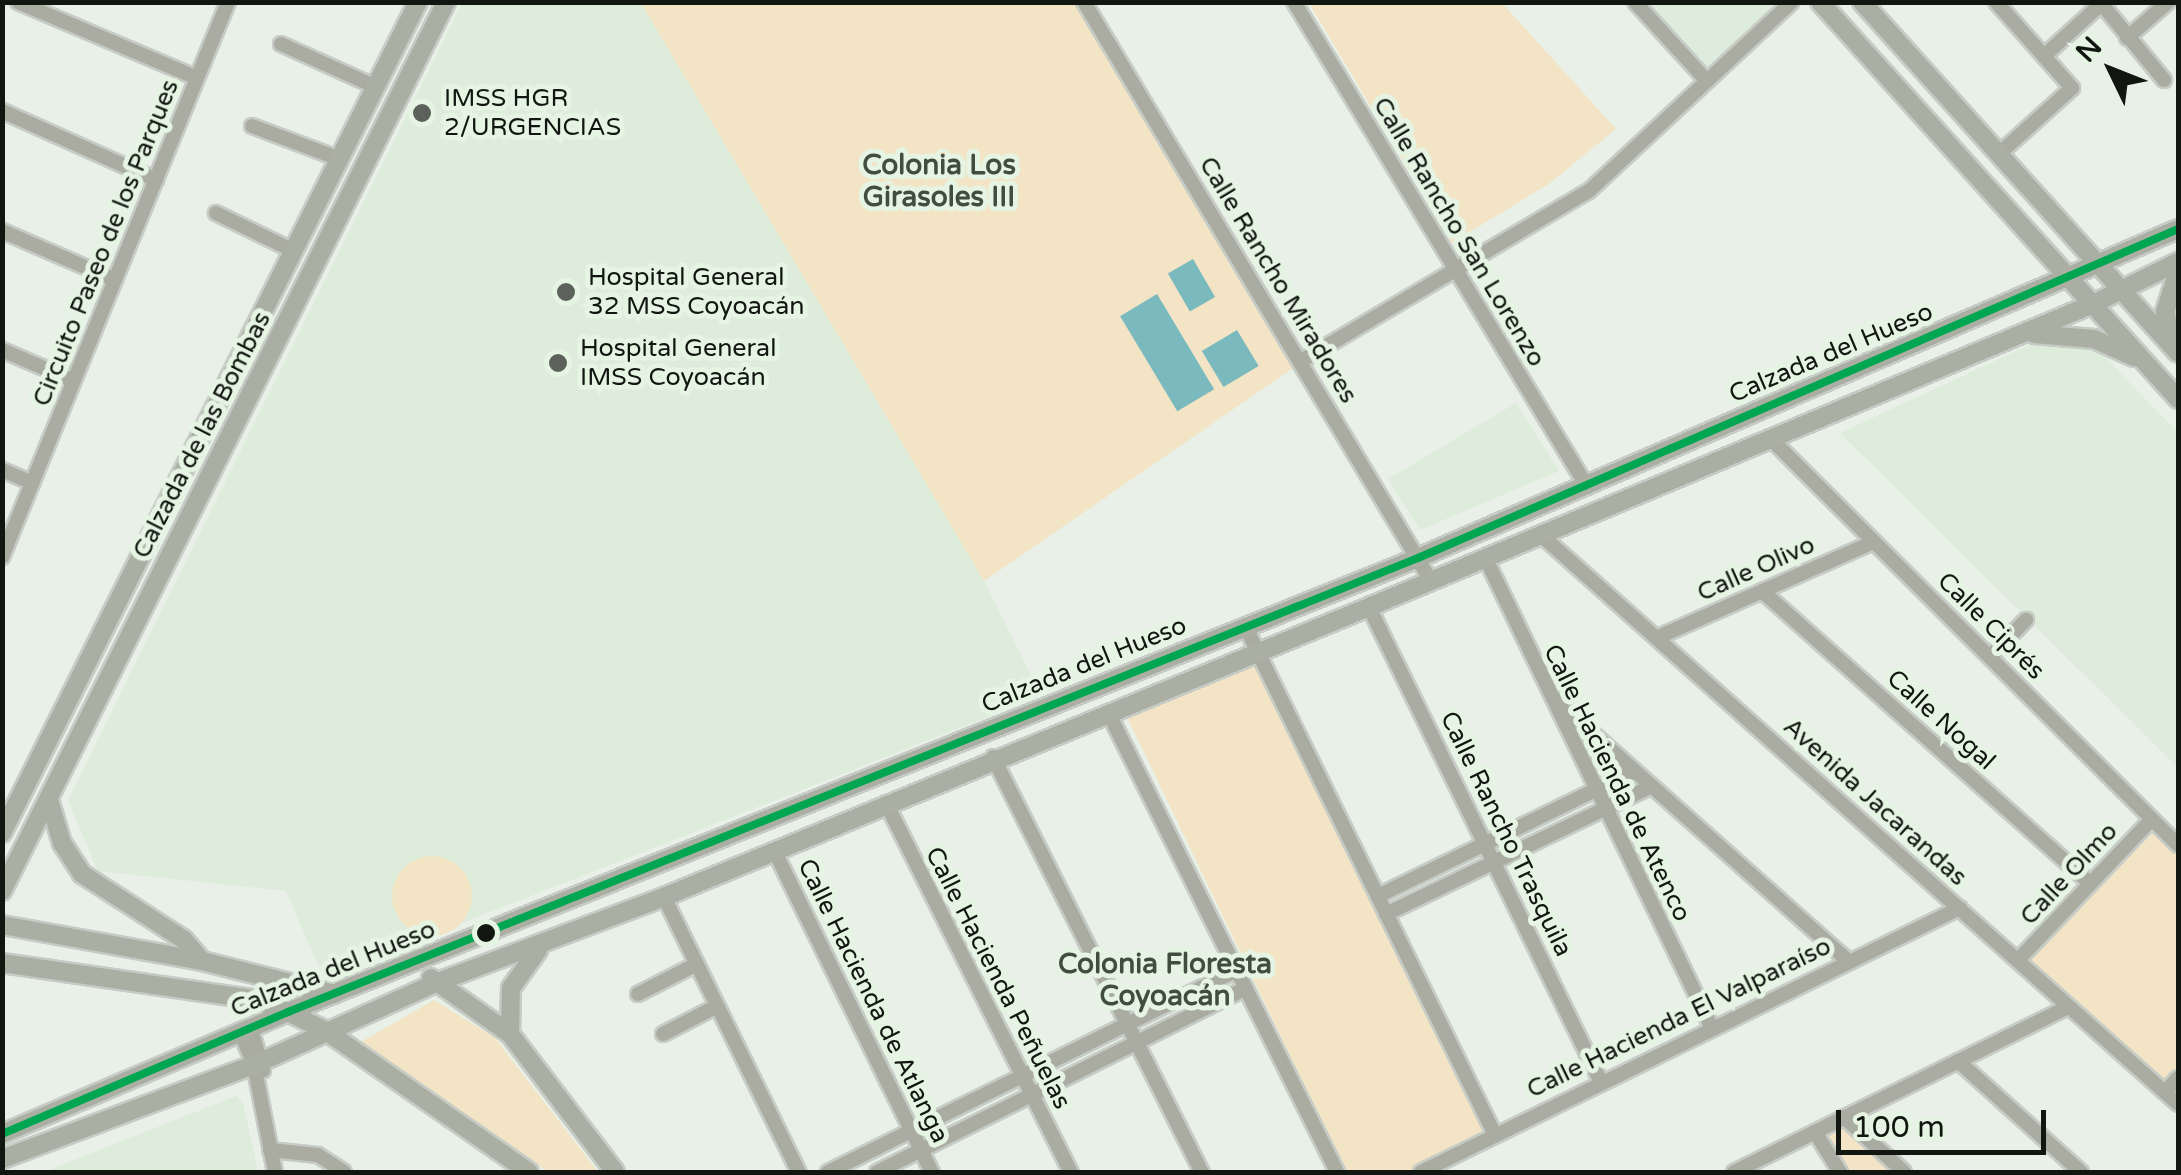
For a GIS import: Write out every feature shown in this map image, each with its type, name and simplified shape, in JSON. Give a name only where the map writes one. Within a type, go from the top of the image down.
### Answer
[{"type":"main road","name":"Calzada de las Bombas","points":[[2,833],[418,2]]},
{"type":"main road","name":"Calzada de las Bombas","points":[[2,891],[446,2]]},
{"type":"main road","points":[[1820,2],[2178,399]]},
{"type":"main road","points":[[1862,2],[2178,352]]},
{"type":"main road","name":"Calzada del Hueso","points":[[2,1134],[288,1012],[1418,558],[2178,229]]},
{"type":"main road","name":"Calzada del Hueso","points":[[2,1159],[259,1062],[438,982],[664,897],[993,757],[1431,581],[2094,304],[2178,262]]},
{"type":"main road","points":[[2178,270],[2165,312],[2178,352]]},
{"type":"main road","points":[[2019,336],[2094,339],[2138,360],[2164,382]]},
{"type":"main road","points":[[50,800],[62,843],[82,874],[184,938],[202,961]]},
{"type":"main road","points":[[2,925],[202,961],[334,994]]},
{"type":"main road","points":[[510,1034],[511,988],[542,946]]},
{"type":"main road","points":[[2,963],[253,999],[288,1012],[326,1031],[529,1172]]},
{"type":"main road","points":[[409,964],[510,1034],[615,1172]]},
{"type":"street","points":[[18,2],[198,78]]},
{"type":"street","name":"Circuito Paseo de los Parques","points":[[2,557],[228,2]]},
{"type":"street","name":"Calle Rancho Miradores","points":[[1084,2],[1431,581]]},
{"type":"street","name":"Calle Rancho San Lorenzo","points":[[1294,2],[1586,485]]},
{"type":"street","points":[[1635,2],[1707,82]]},
{"type":"street","points":[[1301,360],[1589,191],[1792,2]]},
{"type":"street","points":[[1996,2],[2072,88],[2000,153]]},
{"type":"street","points":[[2128,38],[2168,2]]},
{"type":"street","points":[[2044,56],[2101,3],[2164,80]]},
{"type":"street","points":[[281,44],[376,87]]},
{"type":"street","points":[[2,111],[156,180]]},
{"type":"street","points":[[252,126],[340,159]]},
{"type":"street","points":[[216,213],[294,251]]},
{"type":"street","points":[[2,231],[115,280]]},
{"type":"street","points":[[2,350],[74,381]]},
{"type":"street","name":"Calle Ciprés","points":[[1771,439],[2178,845]]},
{"type":"street","points":[[2,470],[32,483]]},
{"type":"street","name":"Avenida Jacarandas","points":[[1541,534],[2178,1104]]},
{"type":"street","name":"Calle Olivo","points":[[1656,638],[1874,542]]},
{"type":"street","name":"Calle Hacienda de Atenco","points":[[1486,557],[1602,810],[1712,1028]]},
{"type":"street","name":"Calle Nogal","points":[[1762,591],[2090,882]]},
{"type":"street","name":"Calle Rancho Trasquila","points":[[1370,606],[1602,1082]]},
{"type":"street","points":[[1990,657],[2026,620]]},
{"type":"street","points":[[1245,626],[1495,1135]]},
{"type":"street","points":[[1548,694],[1847,960]]},
{"type":"street","points":[[1108,712],[1338,1172]]},
{"type":"street","points":[[993,757],[1202,1172]]},
{"type":"street","points":[[1378,896],[1634,771]]},
{"type":"street","points":[[1386,914],[1650,787]]},
{"type":"street","name":"Calle Hacienda Peñuelas","points":[[886,803],[1070,1172]]},
{"type":"street","name":"Calle Olmo","points":[[2019,959],[2152,819]]},
{"type":"street","name":"Calle Hacienda de Atlanga","points":[[774,850],[932,1172]]},
{"type":"street","points":[[664,897],[799,1172]]},
{"type":"street","name":"Calle Hacienda El Valparaíso","points":[[1421,1172],[1445,1168],[1495,1135],[1960,908]]},
{"type":"street","points":[[638,994],[697,964]]},
{"type":"street","points":[[828,1172],[1236,970]]},
{"type":"street","points":[[877,1172],[1246,988]]},
{"type":"street","points":[[662,1034],[717,1006]]},
{"type":"street","points":[[1734,1172],[2068,1007]]},
{"type":"street","points":[[246,1031],[259,1062],[261,1101],[275,1172]]},
{"type":"street","points":[[1958,1062],[2081,1172]]},
{"type":"street","points":[[2165,1092],[2178,1078]]},
{"type":"street","points":[[1844,1117],[1904,1172]]},
{"type":"street","points":[[1815,1132],[1840,1172]]},
{"type":"street","points":[[270,1150],[318,1155],[344,1172]]},
{"type":"shaded area","points":[[1791,2],[1700,85],[1628,3]]},
{"type":"shaded area","name":"Hospital General 32 MSS Coyoacán","points":[[462,3],[641,3],[984,581],[1041,696],[337,972],[318,965],[286,891],[98,871],[68,800]]},
{"type":"shaded area","points":[[641,3],[1080,3],[1299,364],[984,581]]},
{"type":"shaded area","points":[[1309,3],[1502,3],[1616,129],[1550,183],[1452,243]]},
{"type":"shaded area","points":[[2059,341],[2101,353],[2178,433],[2178,768],[1840,433],[2029,345]]},
{"type":"shaded area","points":[[1516,403],[1559,471],[1420,530],[1388,479]]},
{"type":"shaded area","points":[[1259,662],[1486,1133],[1408,1172],[1346,1172],[1125,713]]},
{"type":"shaded area","points":[[2154,832],[2178,854],[2178,1068],[2161,1086],[2024,963]]},
{"type":"shaded area","points":[[432,856],[447,859],[460,868],[469,881],[469,911],[460,924],[447,933],[432,936],[417,933],[404,924],[395,911],[392,896],[395,881],[404,868],[417,859]]},
{"type":"shaded area","points":[[434,1000],[495,1038],[598,1172],[548,1172],[361,1042]]},
{"type":"shaded area","points":[[236,1096],[243,1103],[258,1172],[44,1172]]},
{"type":"shaded area","points":[[1848,1122],[1901,1172],[1843,1172],[1822,1138]]},
{"type":"water","points":[[1193,259],[1215,297],[1190,312],[1168,274]]},
{"type":"water","points":[[1157,294],[1214,389],[1177,411],[1120,316]]},
{"type":"water","points":[[1237,330],[1259,366],[1223,387],[1202,351]]},
{"type":"transit line","points":[[2,1134],[288,1012],[1418,558],[2178,229]]},
{"type":"place","name":"IMSS HGR 2/URGENCIAS","points":[[422,113]]},
{"type":"place","name":"Hospital General 32 MSS Coyoacán","points":[[566,292]]},
{"type":"place","name":"Hospital General IMSS Coyoacán","points":[[558,363]]},
{"type":"district","name":"Colonia Los Girasoles III","points":[[939,181]]},
{"type":"district","name":"Colonia Floresta Coyoacán","points":[[1165,980]]}]
